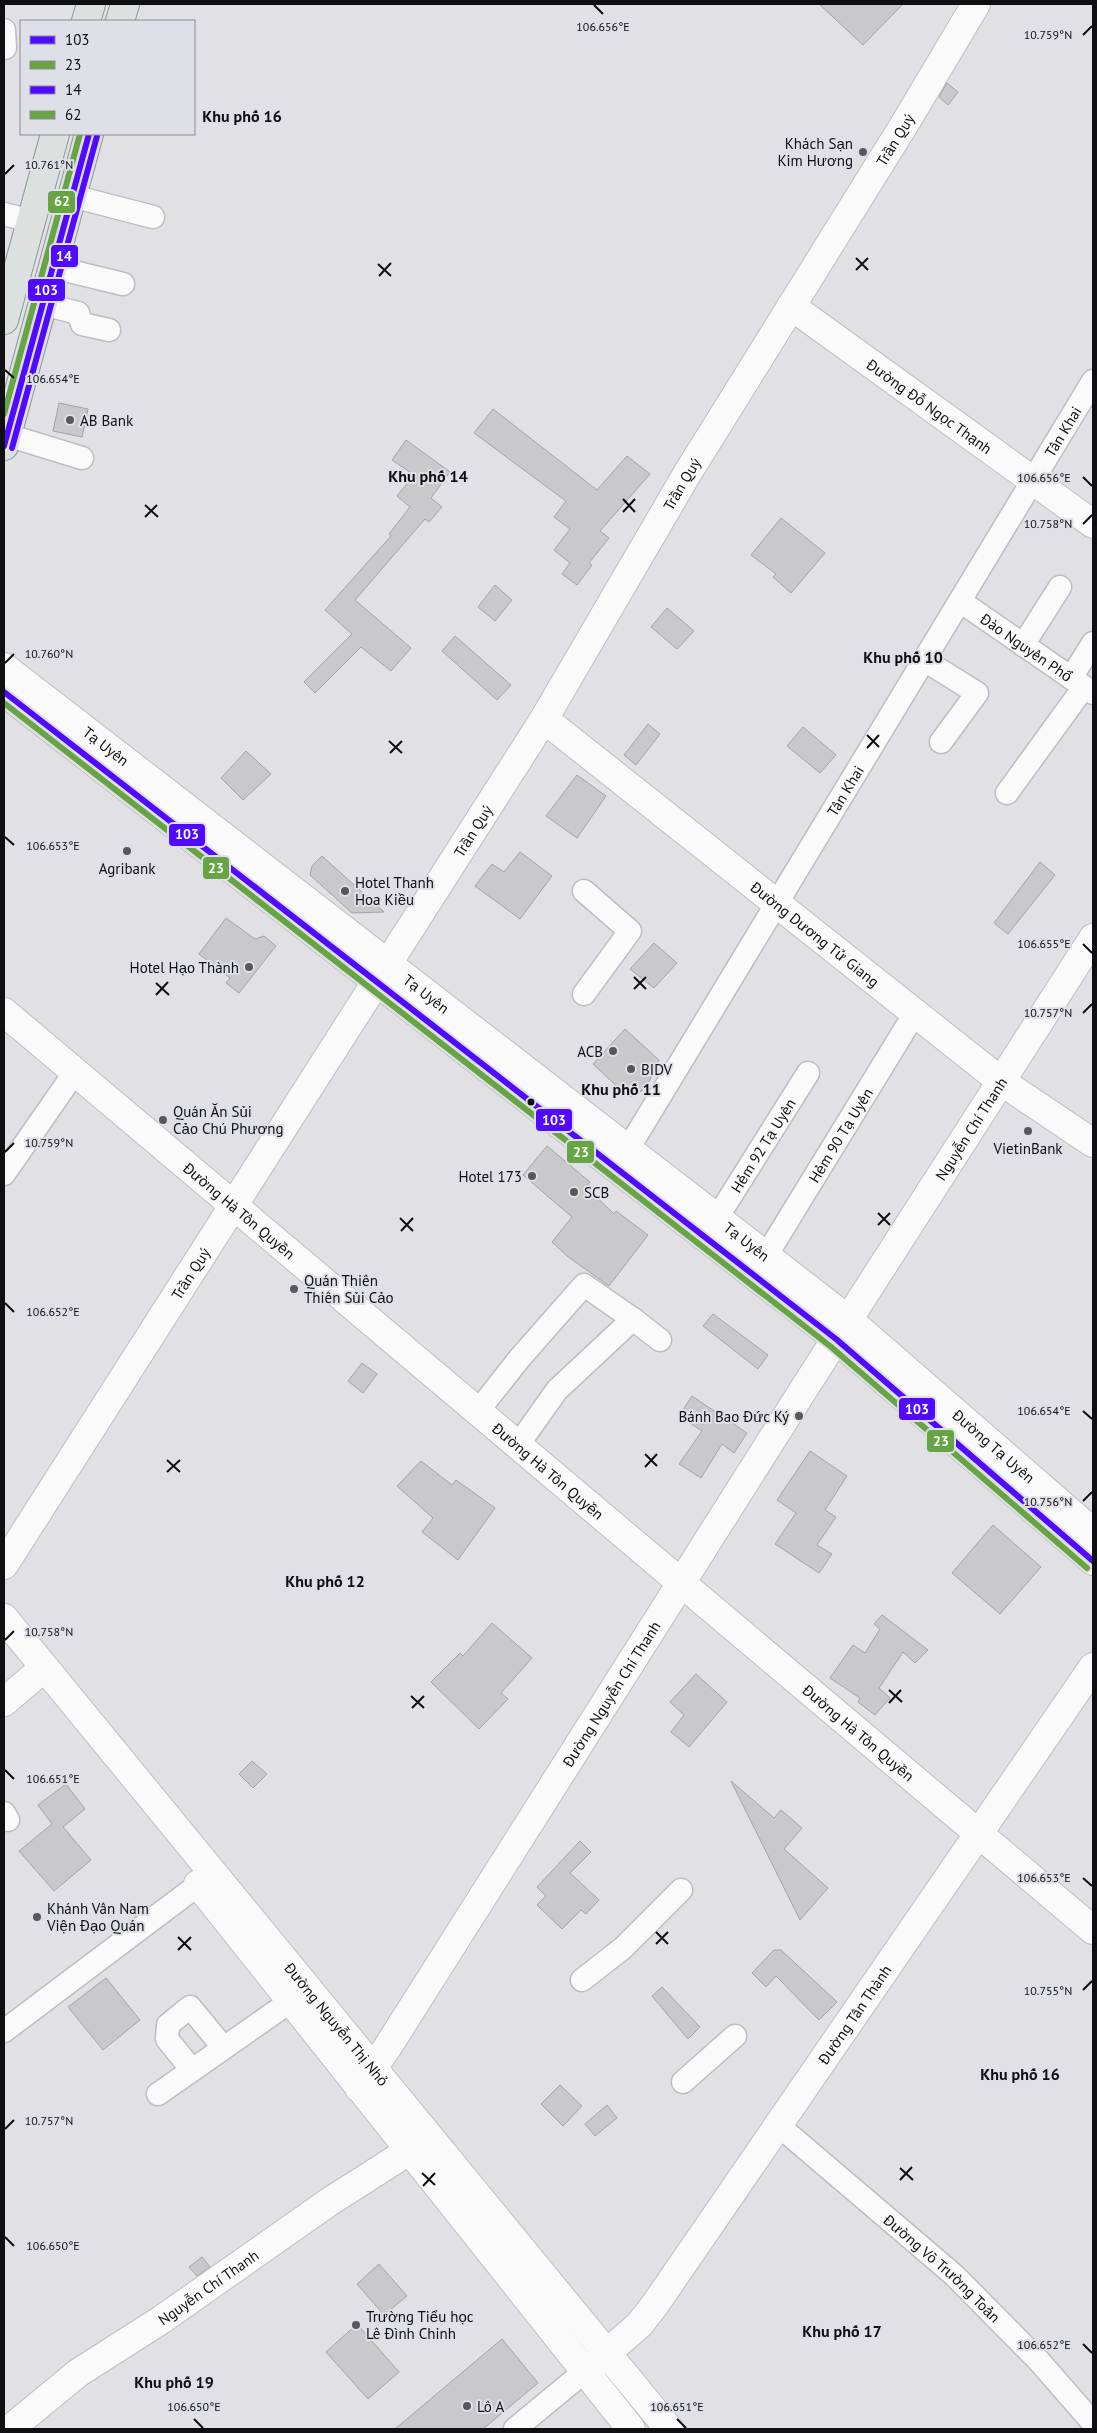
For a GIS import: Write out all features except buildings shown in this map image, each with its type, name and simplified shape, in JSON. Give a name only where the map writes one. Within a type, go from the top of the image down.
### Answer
[{"type":"main road","points":[[86,20],[91,4]]},
{"type":"main road","points":[[120,20],[125,4]]},
{"type":"main road","name":"Trần Quý","points":[[4,1565],[544,718],[662,515],[976,4]]},
{"type":"main road","points":[[4,320],[55,135]]},
{"type":"main road","points":[[5,441],[89,135]]},
{"type":"main road","name":"Đường Đỗ Ngọc Thạnh","points":[[790,306],[1093,524]]},
{"type":"main road","name":"Tạ Uyên","points":[[4,667],[381,972],[842,1330]]},
{"type":"main road","name":"Tạ Uyên","points":[[4,692],[381,972]]},
{"type":"main road","name":"Đường Dương Tử Giang","points":[[544,718],[1002,1082],[1093,1143]]},
{"type":"main road","name":"Nguyễn Chí Thanh","points":[[842,1330],[1093,938]]},
{"type":"main road","name":"Đường Hà Tôn Quyền","points":[[4,1012],[1093,1930]]},
{"type":"main road","name":"Tạ Uyên","points":[[622,1159],[718,1218],[766,1256],[842,1330]]},
{"type":"main road","name":"Đường Tạ Uyên","points":[[842,1330],[1093,1532]]},
{"type":"main road","name":"Đường Tạ Uyên","points":[[842,1330],[1093,1561]]},
{"type":"main road","name":"Đường Nguyễn Chí Thanh","points":[[366,2078],[842,1330]]},
{"type":"main road","name":"Đường Nguyễn Thị Nhỏ","points":[[4,1618],[37,1674],[198,1885],[291,2001],[366,2078]]},
{"type":"main road","name":"Đường Nguyễn Thị Nhỏ","points":[[4,1646],[37,1674],[366,2078]]},
{"type":"main road","name":"Đường Tân Thành","points":[[584,2372],[607,2354],[647,2316],[1093,1668]]},
{"type":"main road","points":[[4,1702],[37,1674]]},
{"type":"main road","points":[[366,2078],[419,2144],[584,2372],[631,2429]]},
{"type":"main road","points":[[419,2144],[607,2354],[669,2429]]},
{"type":"main road","name":"Nguyễn Chí Thanh","points":[[10,2429],[78,2373],[161,2320],[329,2202],[419,2144]]},
{"type":"street","points":[[72,196],[153,218]]},
{"type":"street","points":[[4,214],[31,221]]},
{"type":"street","points":[[53,267],[123,284]]},
{"type":"street","points":[[43,304],[78,313],[82,324],[110,330]]},
{"type":"street","name":"Tân Khai","points":[[622,1159],[1093,381]]},
{"type":"street","points":[[5,441],[82,458]]},
{"type":"street","points":[[1023,645],[1060,587]]},
{"type":"street","name":"Đào Nguyên Phổ","points":[[960,601],[1083,686]]},
{"type":"street","points":[[1007,793],[1083,686],[1093,643]]},
{"type":"street","points":[[924,660],[977,693],[942,742]]},
{"type":"street","points":[[584,891],[630,932],[584,994]]},
{"type":"street","name":"Hẻm 90 Tạ Uyên","points":[[766,1256],[915,1013]]},
{"type":"street","points":[[4,1174],[74,1072]]},
{"type":"street","name":"Hẻm 92 Tạ Uyên","points":[[718,1218],[808,1073]]},
{"type":"street","points":[[478,1411],[519,1359],[584,1285],[633,1318],[660,1340]]},
{"type":"street","points":[[518,1444],[557,1390],[633,1318]]},
{"type":"street","points":[[4,2031],[198,1885]]},
{"type":"street","points":[[582,1980],[622,1948],[681,1890]]},
{"type":"street","points":[[158,2094],[291,2001]]},
{"type":"street","points":[[192,2070],[167,2039],[168,2025],[190,2007],[223,2047]]},
{"type":"street","points":[[683,2082],[735,2036]]},
{"type":"street","name":"Đường Võ Trường Toản","points":[[778,2125],[954,2275],[1039,2361],[1093,2423]]},
{"type":"street","points":[[515,2429],[584,2372]]},
{"type":"transit line","name":"62","points":[[4,414],[80,135]]},
{"type":"transit line","name":"103","points":[[4,446],[89,135]]},
{"type":"transit line","name":"14","points":[[12,448],[97,136]]},
{"type":"transit line","name":"103","points":[[4,692],[836,1339],[1093,1561]]},
{"type":"transit line","name":"23","points":[[4,703],[830,1346],[1087,1568]]},
{"type":"place","name":"Khách Sạn Kim Hương","points":[[863,152]]},
{"type":"place","name":"AB Bank","points":[[70,420]]},
{"type":"place","name":"Agribank","points":[[127,851]]},
{"type":"place","name":"Hotel Thanh Hoa Kiều","points":[[345,891]]},
{"type":"place","name":"Hotel Hạo Thành","points":[[249,967]]},
{"type":"place","name":"ACB","points":[[613,1051]]},
{"type":"place","name":"BIDV","points":[[631,1069]]},
{"type":"place","name":"Quán Ăn Sủi Cảo Chú Phương","points":[[163,1120]]},
{"type":"place","name":"VietinBank","points":[[1028,1131]]},
{"type":"place","name":"Hotel 173","points":[[532,1176]]},
{"type":"place","name":"SCB","points":[[574,1192]]},
{"type":"place","name":"Quán Thiên Thiên Sủi Cảo","points":[[294,1289]]},
{"type":"place","name":"Bánh Bao Đức Ký","points":[[799,1416]]},
{"type":"place","name":"Khánh Vân Nam Viện Đạo Quán","points":[[37,1917]]},
{"type":"place","name":"Trường Tiểu học Lê Đình Chinh","points":[[356,2325]]},
{"type":"place","name":"Lô A","points":[[467,2406]]},
{"type":"district","name":"Khu phố 16","points":[[242,116]]},
{"type":"district","name":"Khu phố 14","points":[[428,476]]},
{"type":"district","name":"Khu phố 10","points":[[903,657]]},
{"type":"district","name":"Khu phố 11","points":[[621,1089]]},
{"type":"district","name":"Khu phố 12","points":[[325,1581]]},
{"type":"district","name":"Khu phố 16","points":[[1020,2074]]},
{"type":"district","name":"Khu phố 17","points":[[842,2331]]},
{"type":"district","name":"Khu phố 19","points":[[174,2382]]}]
